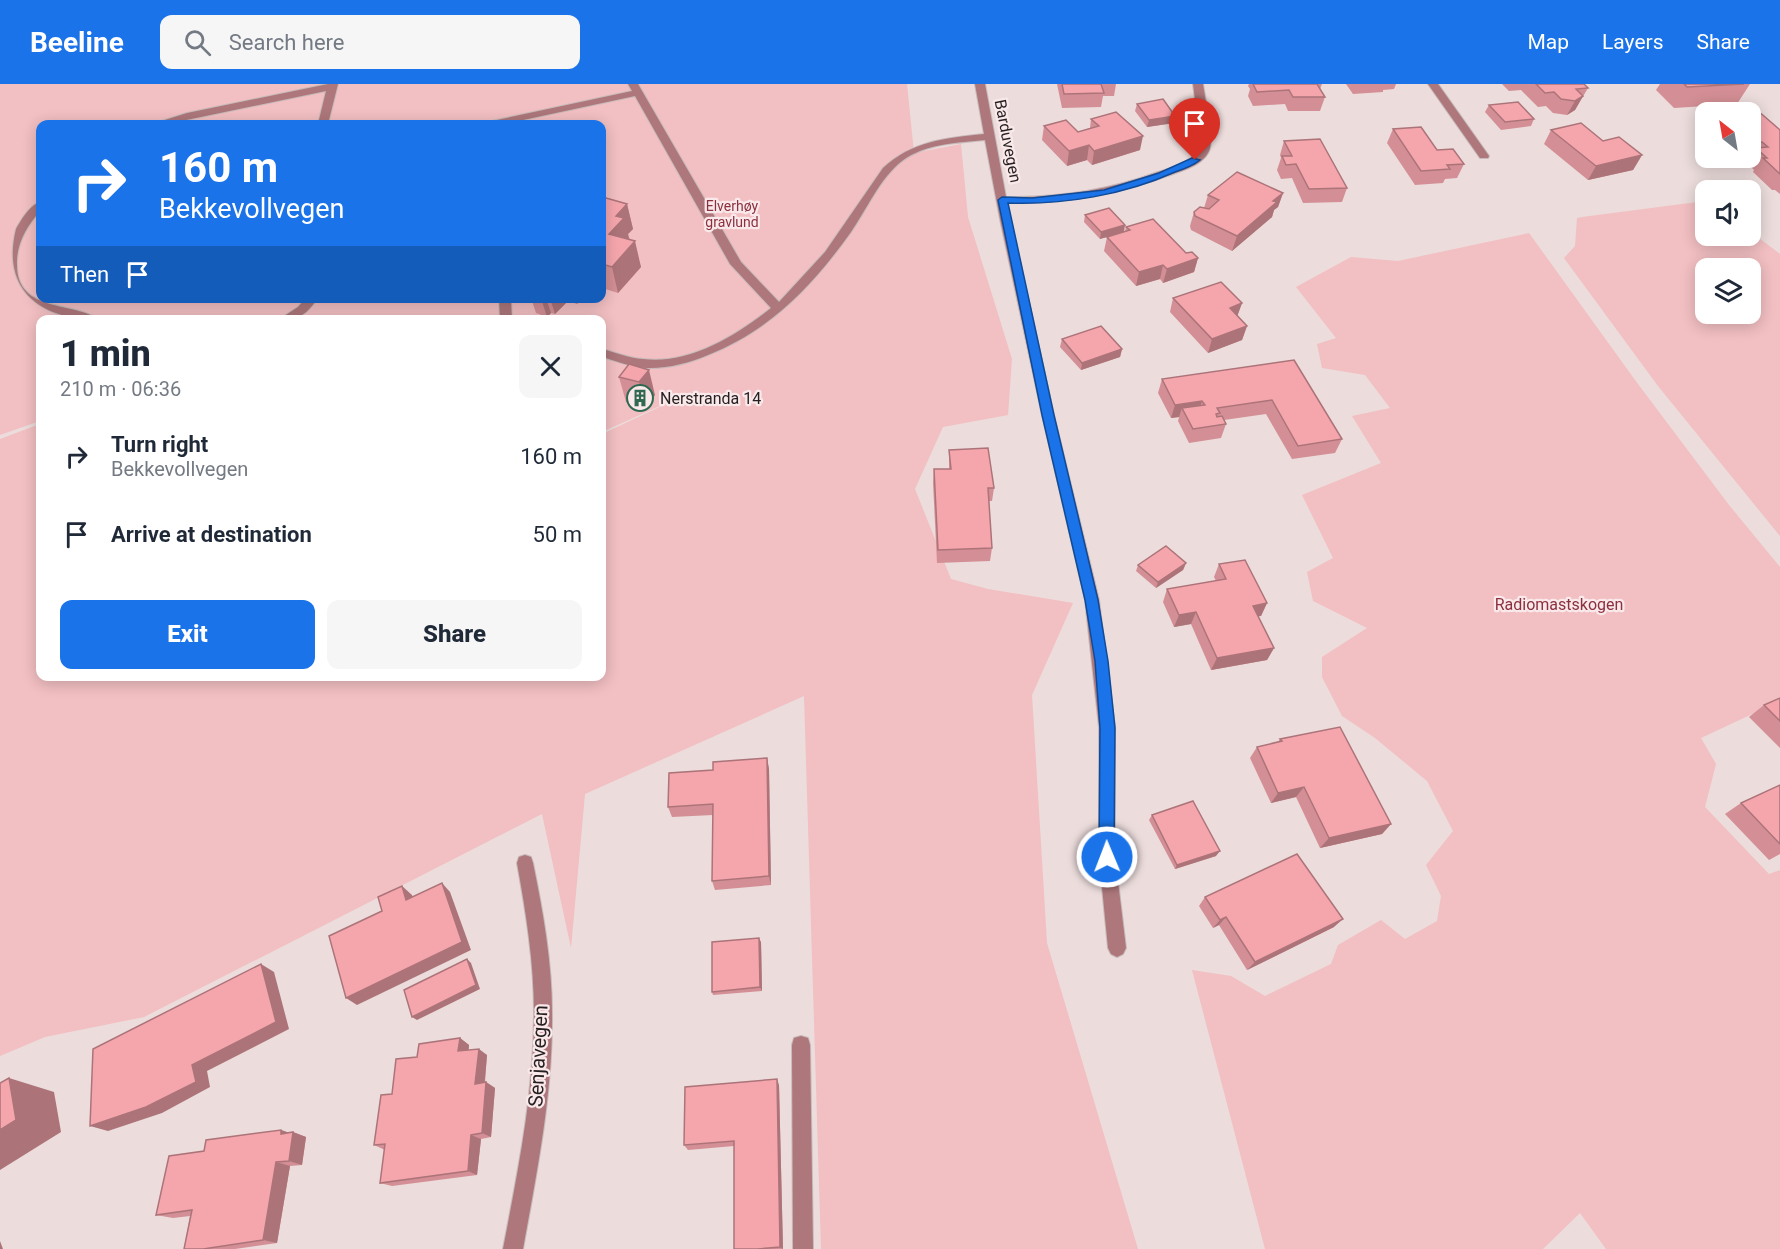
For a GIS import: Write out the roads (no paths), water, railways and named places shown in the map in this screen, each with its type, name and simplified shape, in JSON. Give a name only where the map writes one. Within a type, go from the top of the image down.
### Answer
[{"type":"street","name":"Barduvegen","points":[[980,84],[989,137],[1048,415],[1092,600],[1101,661],[1108,738],[1107,857],[1117,948]]},
{"type":"street","points":[[1002,200],[1032,201],[1105,192],[1162,175],[1195,160],[1205,151],[1206,146],[1198,84]]},
{"type":"street","points":[[1433,84],[1484,156]]},
{"type":"street","points":[[172,120],[333,85],[325,120]]},
{"type":"street","points":[[508,120],[635,88],[736,264],[770,302],[780,309]]},
{"type":"street","points":[[606,354],[645,364],[679,361],[715,350],[780,309],[812,276],[887,170],[900,156],[916,147],[989,137]]},
{"type":"street","points":[[36,210],[27,219],[15,242],[10,262],[11,278],[19,292],[36,302]]},
{"type":"street","points":[[40,303],[76,315]]},
{"type":"street","points":[[293,315],[308,303]]},
{"type":"street","name":"Senjavegen","points":[[513,1249],[527,1175],[543,1049],[543,1012],[535,913],[525,863]]},
{"type":"street","points":[[801,1045],[802,1249]]},
{"type":"place","name":"Nerstranda 14","points":[[640,398]]},
{"type":"park label","name":"Elverhøy gravlund","points":[[732,214]]},
{"type":"park label","name":"Radiomastskogen","points":[[1559,604]]}]
